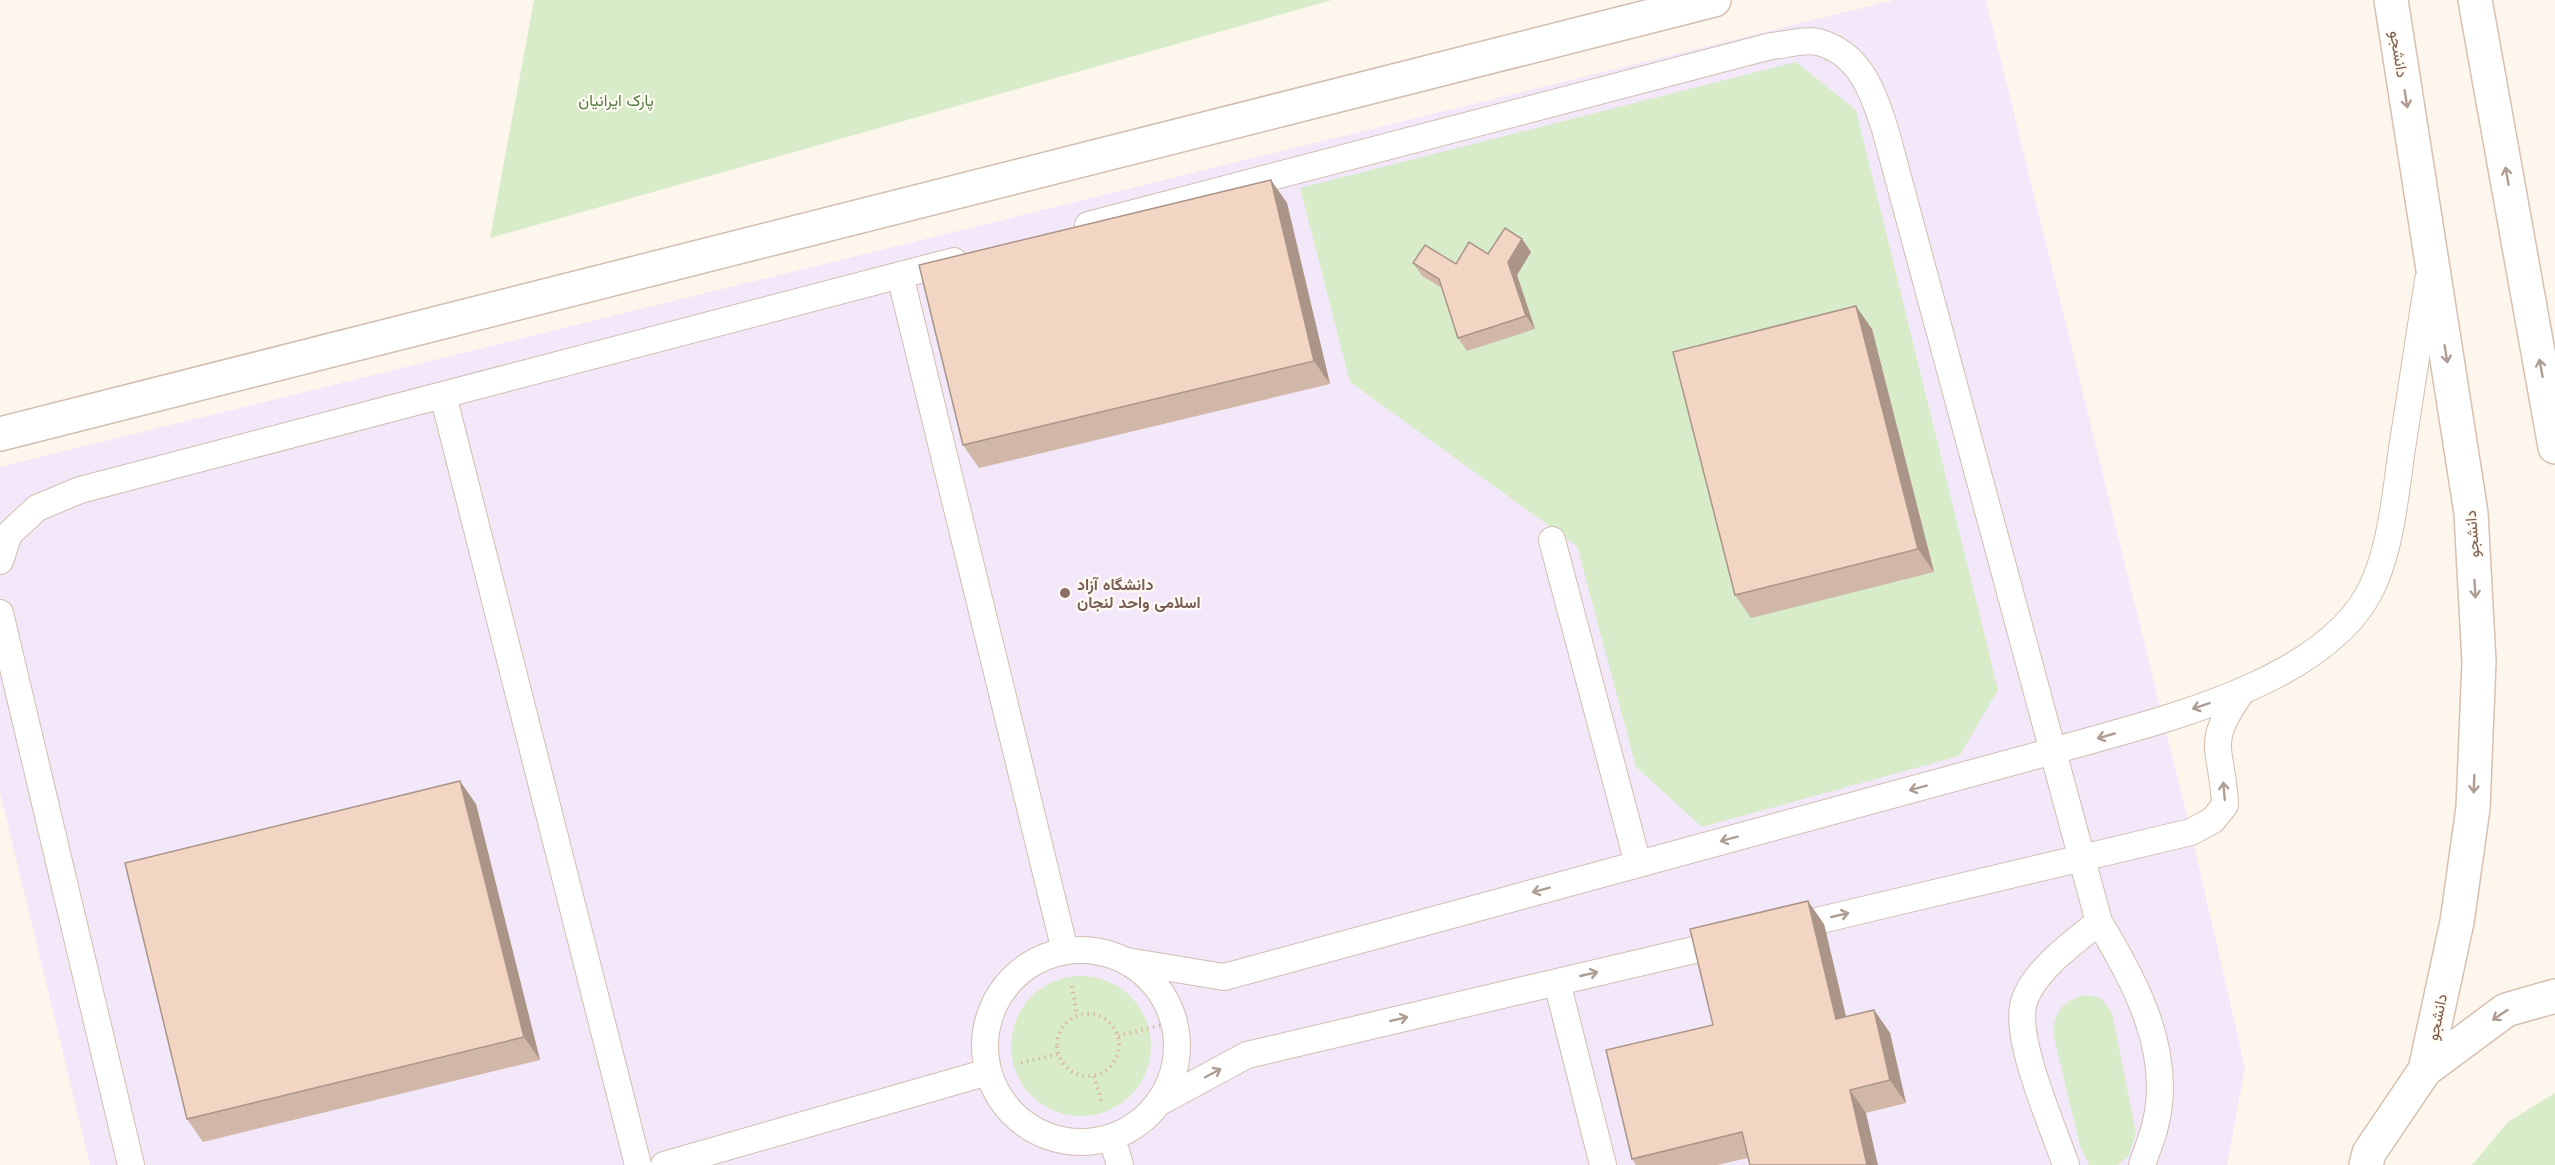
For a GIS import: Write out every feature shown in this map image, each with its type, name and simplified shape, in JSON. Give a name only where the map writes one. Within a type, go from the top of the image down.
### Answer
[{"type":"main road","points":[[0,434],[1714,0]]},
{"type":"main road","name":"دانشجو","points":[[2391,0],[2471,513],[2479,662],[2474,808],[2457,922],[2425,1070]]},
{"type":"main road","points":[[2475,0],[2555,447]]},
{"type":"main road","points":[[2366,1165],[2369,1153],[2425,1070],[2506,1010],[2555,996]]},
{"type":"lane","points":[[1060,232],[1772,46],[1816,42],[1850,57],[1872,88],[1885,129],[2099,922],[2129,972],[2151,1027],[2160,1078],[2156,1124],[2142,1165]]},
{"type":"lane","points":[[0,561],[9,534],[37,508],[80,490],[980,254]]},
{"type":"lane","points":[[2241,693],[2223,718],[2216,738],[2225,805],[2213,820],[2191,832],[1247,1055],[1162,1101],[1139,1124],[1112,1138],[1081,1143],[1050,1138],[1022,1123],[1001,1100],[988,1072],[985,1039],[992,1009],[1010,981],[1035,961],[1065,951],[1097,951],[1127,961],[1224,977],[2162,720],[2241,693],[2321,648],[2349,620],[2373,586],[2388,543],[2431,259]]},
{"type":"lane","points":[[900,275],[1065,951]]},
{"type":"lane","points":[[442,394],[638,1165]]},
{"type":"lane","points":[[1552,540],[1638,864]]},
{"type":"lane","points":[[0,613],[131,1165]]},
{"type":"lane","points":[[2066,1165],[2034,1072],[2025,1038],[2023,1006],[2039,976],[2066,949],[2099,922]]},
{"type":"lane","points":[[1127,961],[1152,981],[1170,1009],[1177,1040],[1174,1072],[1162,1101]]},
{"type":"lane","points":[[1557,982],[1603,1165]]},
{"type":"lane","points":[[664,1165],[988,1072]]},
{"type":"lane","points":[[1112,1138],[1120,1165]]},
{"type":"path","points":[[1077,1015],[1097,1015],[1107,1019],[1118,1036],[1117,1056],[1112,1065],[1094,1076],[1073,1073],[1059,1057],[1056,1047],[1061,1028],[1077,1015]]},
{"type":"path","points":[[1118,1036],[1173,1022]]},
{"type":"shaded area","name":"دانشگاه آزاد اسلامی واحد لنجان","points":[[1895,0],[1986,0],[2191,832],[2245,1068],[2227,1165],[90,1165],[0,792],[0,467]]},
{"type":"green space","name":"پارک ایرانیان","points":[[534,0],[1332,0],[490,238]]},
{"type":"green space","points":[[1796,62],[1856,110],[1998,690],[1959,756],[1702,827],[1636,767],[1577,546],[1350,382],[1300,188]]},
{"type":"green space","points":[[1081,976],[1108,982],[1120,988],[1130,997],[1139,1007],[1145,1019],[1151,1046],[1145,1073],[1139,1085],[1130,1095],[1120,1104],[1108,1110],[1081,1116],[1054,1110],[1042,1104],[1032,1095],[1023,1085],[1017,1073],[1011,1046],[1017,1019],[1023,1007],[1032,997],[1042,988],[1054,982]]},
{"type":"green space","points":[[2085,995],[2101,998],[2112,1013],[2136,1133],[2128,1157],[2117,1165],[2089,1165],[2080,1146],[2053,1033],[2055,1018],[2066,1003]]},
{"type":"green space","points":[[2555,1093],[2555,1165],[2472,1165],[2508,1122]]},
{"type":"building","points":[[1271,180],[1314,361],[963,445],[919,265]]},
{"type":"building","points":[[1505,228],[1522,239],[1508,262],[1526,316],[1458,338],[1439,279],[1413,263],[1425,245],[1456,264],[1469,242],[1488,254]]},
{"type":"building","points":[[1856,306],[1918,549],[1735,595],[1673,352]]},
{"type":"building","points":[[460,781],[524,1037],[187,1119],[125,863]]},
{"type":"building","points":[[1808,901],[1836,1019],[1874,1010],[1890,1080],[1850,1090],[1867,1165],[1750,1165],[1742,1132],[1632,1159],[1606,1050],[1713,1025],[1690,929]]},
{"type":"place","name":"دانشگاه آزاد اسلامی واحد لنجان","points":[[1065,593]]}]
